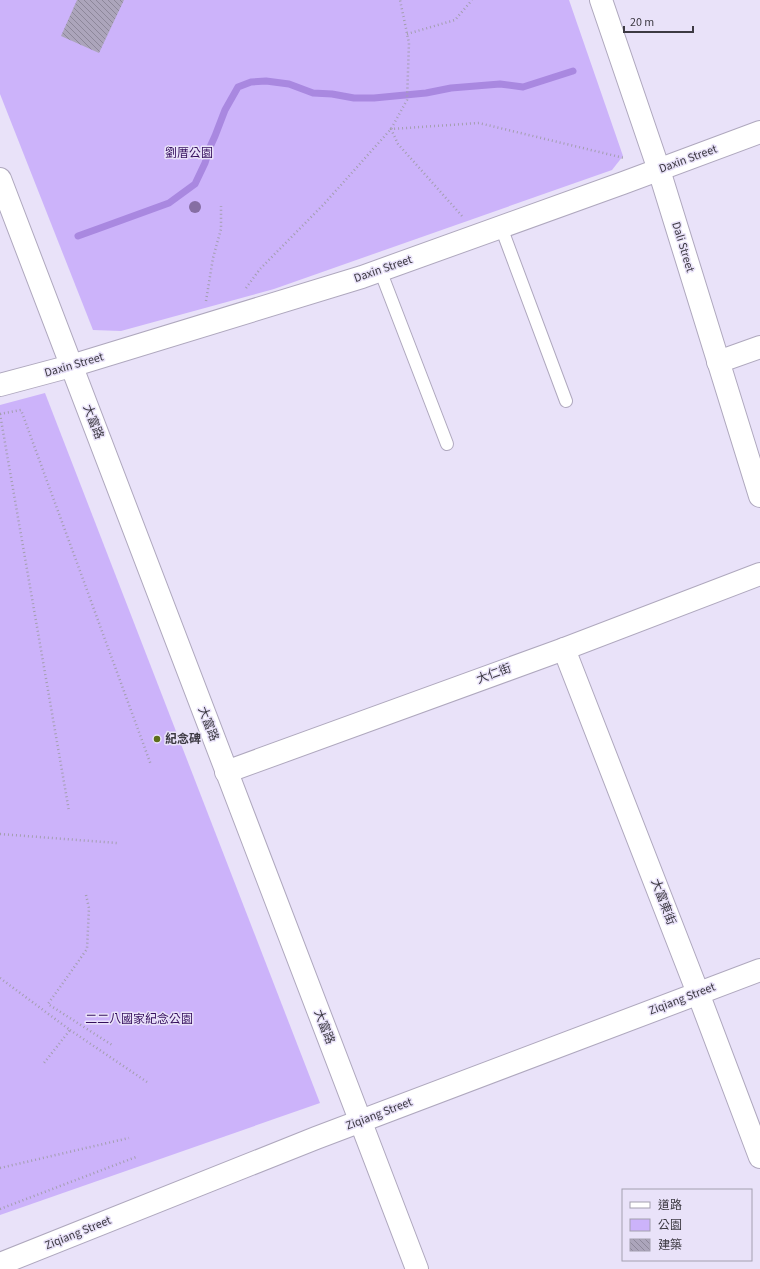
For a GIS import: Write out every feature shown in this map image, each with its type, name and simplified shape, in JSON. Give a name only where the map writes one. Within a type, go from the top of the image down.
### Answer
[{"type":"street","name":"Dali Street","points":[[601,0],[659,170],[760,496]]},
{"type":"street","name":"Daxin Street","points":[[0,385],[71,366],[380,270],[659,170],[760,132]]},
{"type":"street","name":"大富路","points":[[0,179],[417,1269]]},
{"type":"street","points":[[718,362],[760,347]]},
{"type":"street","name":"大仁街","points":[[226,772],[564,649],[760,574]]},
{"type":"street","name":"大富東街","points":[[564,649],[760,1157]]},
{"type":"street","name":"Ziqiang Street","points":[[0,1264],[316,1138],[760,970]]},
{"type":"lane","points":[[501,227],[566,401]]},
{"type":"lane","points":[[380,270],[447,444]]},
{"type":"path","points":[[245,289],[260,269],[324,204],[391,128],[407,100],[409,43],[400,0]]},
{"type":"path","points":[[407,34],[455,20],[472,0]]},
{"type":"path","points":[[391,128],[479,123],[625,158]]},
{"type":"path","points":[[391,128],[398,144],[462,217]]},
{"type":"path","points":[[213,302],[206,304],[213,258],[221,229],[221,206]]},
{"type":"path","points":[[69,811],[0,414],[21,410],[152,765]]},
{"type":"path","points":[[0,834],[117,843]]},
{"type":"path","points":[[86,895],[90,908],[87,949],[48,1004],[112,1045]]},
{"type":"path","points":[[0,978],[70,1030],[147,1082]]},
{"type":"path","points":[[44,1063],[70,1030]]},
{"type":"path","points":[[0,1168],[129,1138]]},
{"type":"path","points":[[0,1209],[136,1157]]},
{"type":"green space","name":"劉厝公園","points":[[0,0],[569,0],[623,156],[612,170],[274,289],[121,331],[93,330],[0,94]]},
{"type":"green space","name":"二二八國家紀念公園","points":[[45,393],[320,1103],[0,1215],[0,405]]},
{"type":"building","points":[[77,0],[124,0],[99,53],[61,36]]},
{"type":"waterway","points":[[78,236],[169,203],[195,184],[205,163],[225,110],[238,87],[251,82],[266,81],[289,84],[313,93],[332,94],[354,98],[374,98],[426,93],[451,88],[500,84],[523,87],[573,71]]},
{"type":"place","name":"紀念碑","points":[[157,739]]}]
